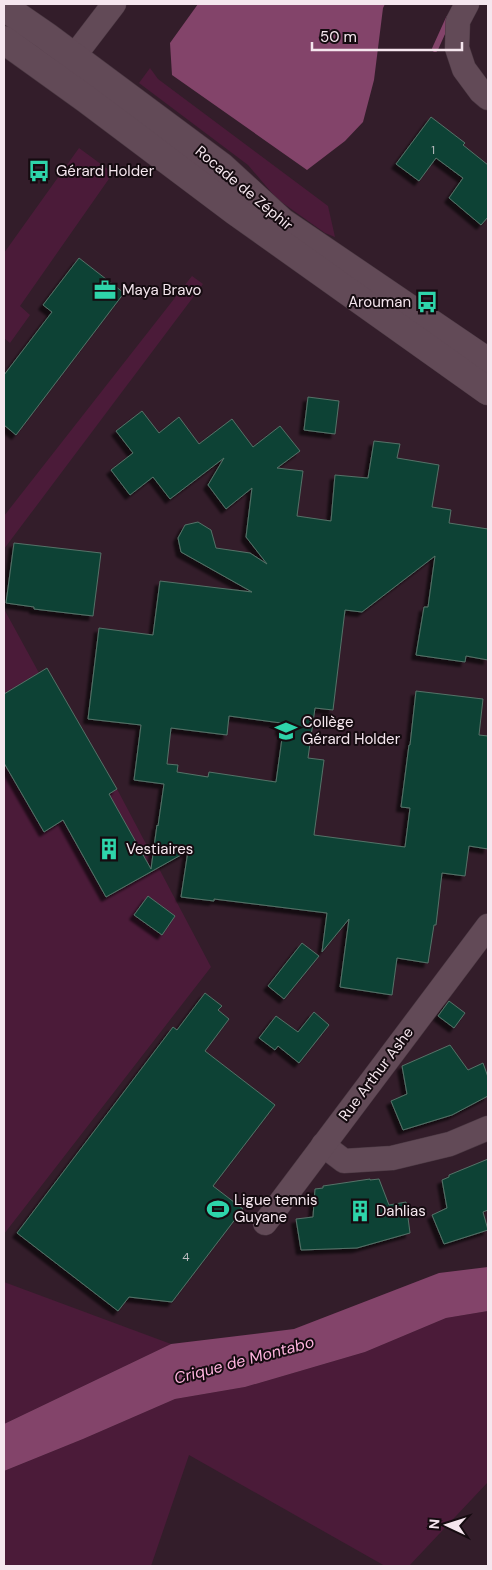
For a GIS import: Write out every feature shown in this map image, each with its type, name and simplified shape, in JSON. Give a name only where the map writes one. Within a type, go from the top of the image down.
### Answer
[{"type":"main road","name":"Rocade de Zéphir","points":[[4,7],[222,167],[282,222],[488,362]]},
{"type":"main road","name":"Rocade de Zéphir","points":[[4,40],[235,211],[488,391]]},
{"type":"street","points":[[57,78],[114,4]]},
{"type":"street","points":[[467,4],[458,21],[457,48],[464,69],[480,92],[488,98]]},
{"type":"street","name":"Rue Arthur Ashe","points":[[265,1223],[488,926]]},
{"type":"street","points":[[323,1145],[344,1161],[392,1158],[450,1144],[488,1128]]},
{"type":"shaded area","points":[[150,68],[158,79],[328,206],[335,237],[325,233],[277,199],[248,165],[139,83]]},
{"type":"shaded area","points":[[79,148],[113,173],[20,306],[30,315],[10,343],[4,338],[4,253]]},
{"type":"shaded area","points":[[192,276],[203,284],[4,549],[4,516]]},
{"type":"shaded area","points":[[4,609],[39,673],[47,668],[117,789],[211,967],[4,1234]]},
{"type":"shaded area","points":[[4,1282],[171,1344],[4,1424]]},
{"type":"shaded area","points":[[488,1311],[488,1482],[409,1566],[385,1566],[189,1455],[151,1566],[4,1566],[4,1471],[175,1399],[245,1387],[365,1352],[446,1318]]},
{"type":"water","points":[[198,4],[385,4],[374,80],[363,122],[345,141],[307,170],[172,75],[170,43]]},
{"type":"water","name":"Crique de Montabo","points":[[488,1267],[488,1311],[446,1318],[365,1352],[245,1387],[175,1399],[4,1471],[4,1424],[171,1344],[294,1329],[439,1273]]},
{"type":"building","points":[[431,117],[465,143],[463,145],[488,165],[488,217],[481,225],[449,198],[463,178],[436,158],[419,181],[396,164]]},
{"type":"building","points":[[79,258],[124,293],[16,435],[4,425],[4,375],[52,312],[43,305]]},
{"type":"building","points":[[308,397],[339,401],[335,434],[304,430]]},
{"type":"building","points":[[142,411],[159,433],[179,417],[199,444],[232,419],[253,447],[280,426],[300,451],[277,468],[303,471],[297,516],[331,521],[335,475],[368,478],[374,441],[400,444],[397,458],[439,465],[432,507],[451,510],[449,523],[488,529],[488,660],[466,656],[465,662],[416,655],[424,607],[428,607],[435,556],[362,612],[345,610],[333,710],[315,708],[308,758],[324,760],[314,835],[405,847],[410,808],[401,807],[416,691],[483,699],[479,735],[488,736],[488,849],[469,846],[465,876],[442,873],[436,925],[434,925],[428,963],[397,958],[392,995],[340,987],[349,919],[322,952],[327,913],[214,899],[214,901],[181,897],[188,851],[106,897],[63,820],[44,832],[4,763],[4,694],[47,668],[117,789],[109,794],[151,869],[164,784],[134,780],[141,725],[88,719],[99,628],[153,635],[160,581],[252,592],[181,552],[178,538],[185,525],[198,522],[211,530],[216,548],[250,553],[267,564],[246,537],[252,488],[226,509],[208,485],[224,458],[170,499],[153,477],[130,495],[111,470],[133,453],[116,431]],"holes":[[[229,716],[281,723],[280,731],[283,731],[276,782],[209,772],[208,777],[177,772],[178,765],[167,764],[171,728],[227,735]]]},
{"type":"building","points":[[14,543],[101,553],[93,616],[34,609],[34,607],[6,603]]},
{"type":"building","points":[[148,896],[175,916],[162,935],[134,915]]},
{"type":"building","points":[[302,943],[319,956],[284,999],[268,986]]},
{"type":"building","points":[[205,993],[222,1006],[218,1010],[229,1019],[205,1051],[275,1105],[213,1186],[243,1209],[172,1302],[129,1297],[118,1311],[17,1233],[173,1027],[177,1030]]},
{"type":"building","points":[[449,1001],[465,1013],[454,1028],[438,1016]]},
{"type":"building","points":[[314,1012],[329,1025],[299,1063],[278,1046],[275,1050],[259,1038],[276,1016],[298,1032]]},
{"type":"building","points":[[450,1045],[468,1070],[483,1063],[488,1077],[488,1096],[452,1115],[403,1130],[391,1101],[407,1094],[402,1066]]},
{"type":"building","points":[[488,1159],[488,1210],[483,1212],[488,1230],[444,1244],[432,1215],[447,1208],[442,1180],[449,1177],[449,1175]]},
{"type":"building","name":"Dahlias","points":[[379,1179],[389,1205],[406,1202],[410,1233],[357,1248],[301,1250],[296,1219],[313,1217],[315,1189],[323,1188],[323,1186]]},
{"type":"waterway","points":[[435,49],[449,18]]},
{"type":"place","name":"Gérard Holder","points":[[39,171]]},
{"type":"place","name":"Maya Bravo","points":[[105,290]]},
{"type":"place","name":"Arouman","points":[[427,302]]},
{"type":"place","name":"Collège Gérard Holder","points":[[286,731]]},
{"type":"place","name":"Vestiaires","points":[[109,849]]},
{"type":"place","name":"Ligue tennis Guyane","points":[[218,1209]]},
{"type":"place","name":"Dahlias","points":[[360,1211]]}]
